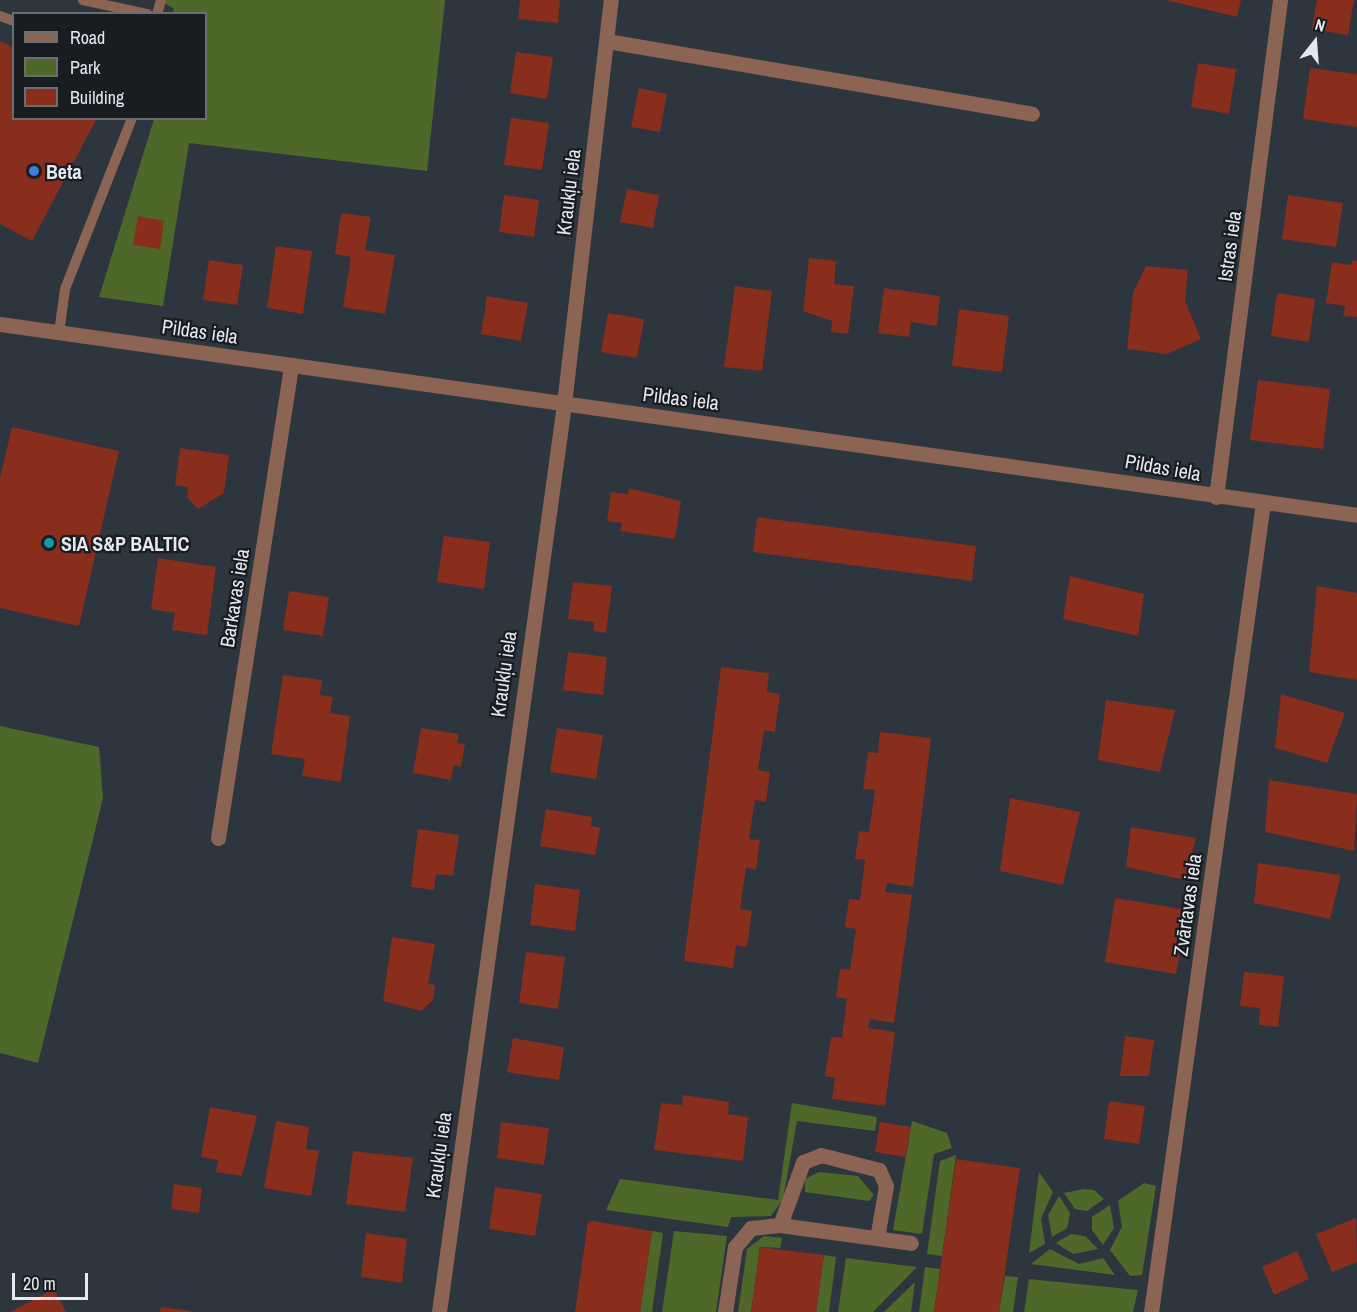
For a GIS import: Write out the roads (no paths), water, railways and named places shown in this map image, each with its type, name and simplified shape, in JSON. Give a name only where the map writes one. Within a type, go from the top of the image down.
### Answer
[{"type":"street","name":"Kraukļu iela","points":[[439,1312],[564,404],[611,0]]},
{"type":"street","name":"Istras iela","points":[[1216,497],[1280,0]]},
{"type":"street","points":[[607,41],[1032,114]]},
{"type":"street","name":"Pildas iela","points":[[0,324],[564,404],[1004,461],[1216,497],[1357,515]]},
{"type":"street","name":"Barkavas iela","points":[[218,838],[291,365]]},
{"type":"street","name":"Zvārtavas iela","points":[[1151,1312],[1263,503]]},
{"type":"street","points":[[780,1225],[803,1162],[821,1155],[879,1170],[886,1186],[877,1238]]},
{"type":"street","points":[[725,1312],[741,1236],[764,1224],[911,1243]]},
{"type":"lane","points":[[83,0],[138,12]]},
{"type":"lane","points":[[59,333],[65,290],[131,120]]},
{"type":"place","name":"Beta","points":[[34,171]]},
{"type":"place","name":"SIA S&P BALTIC","points":[[49,543]]}]
